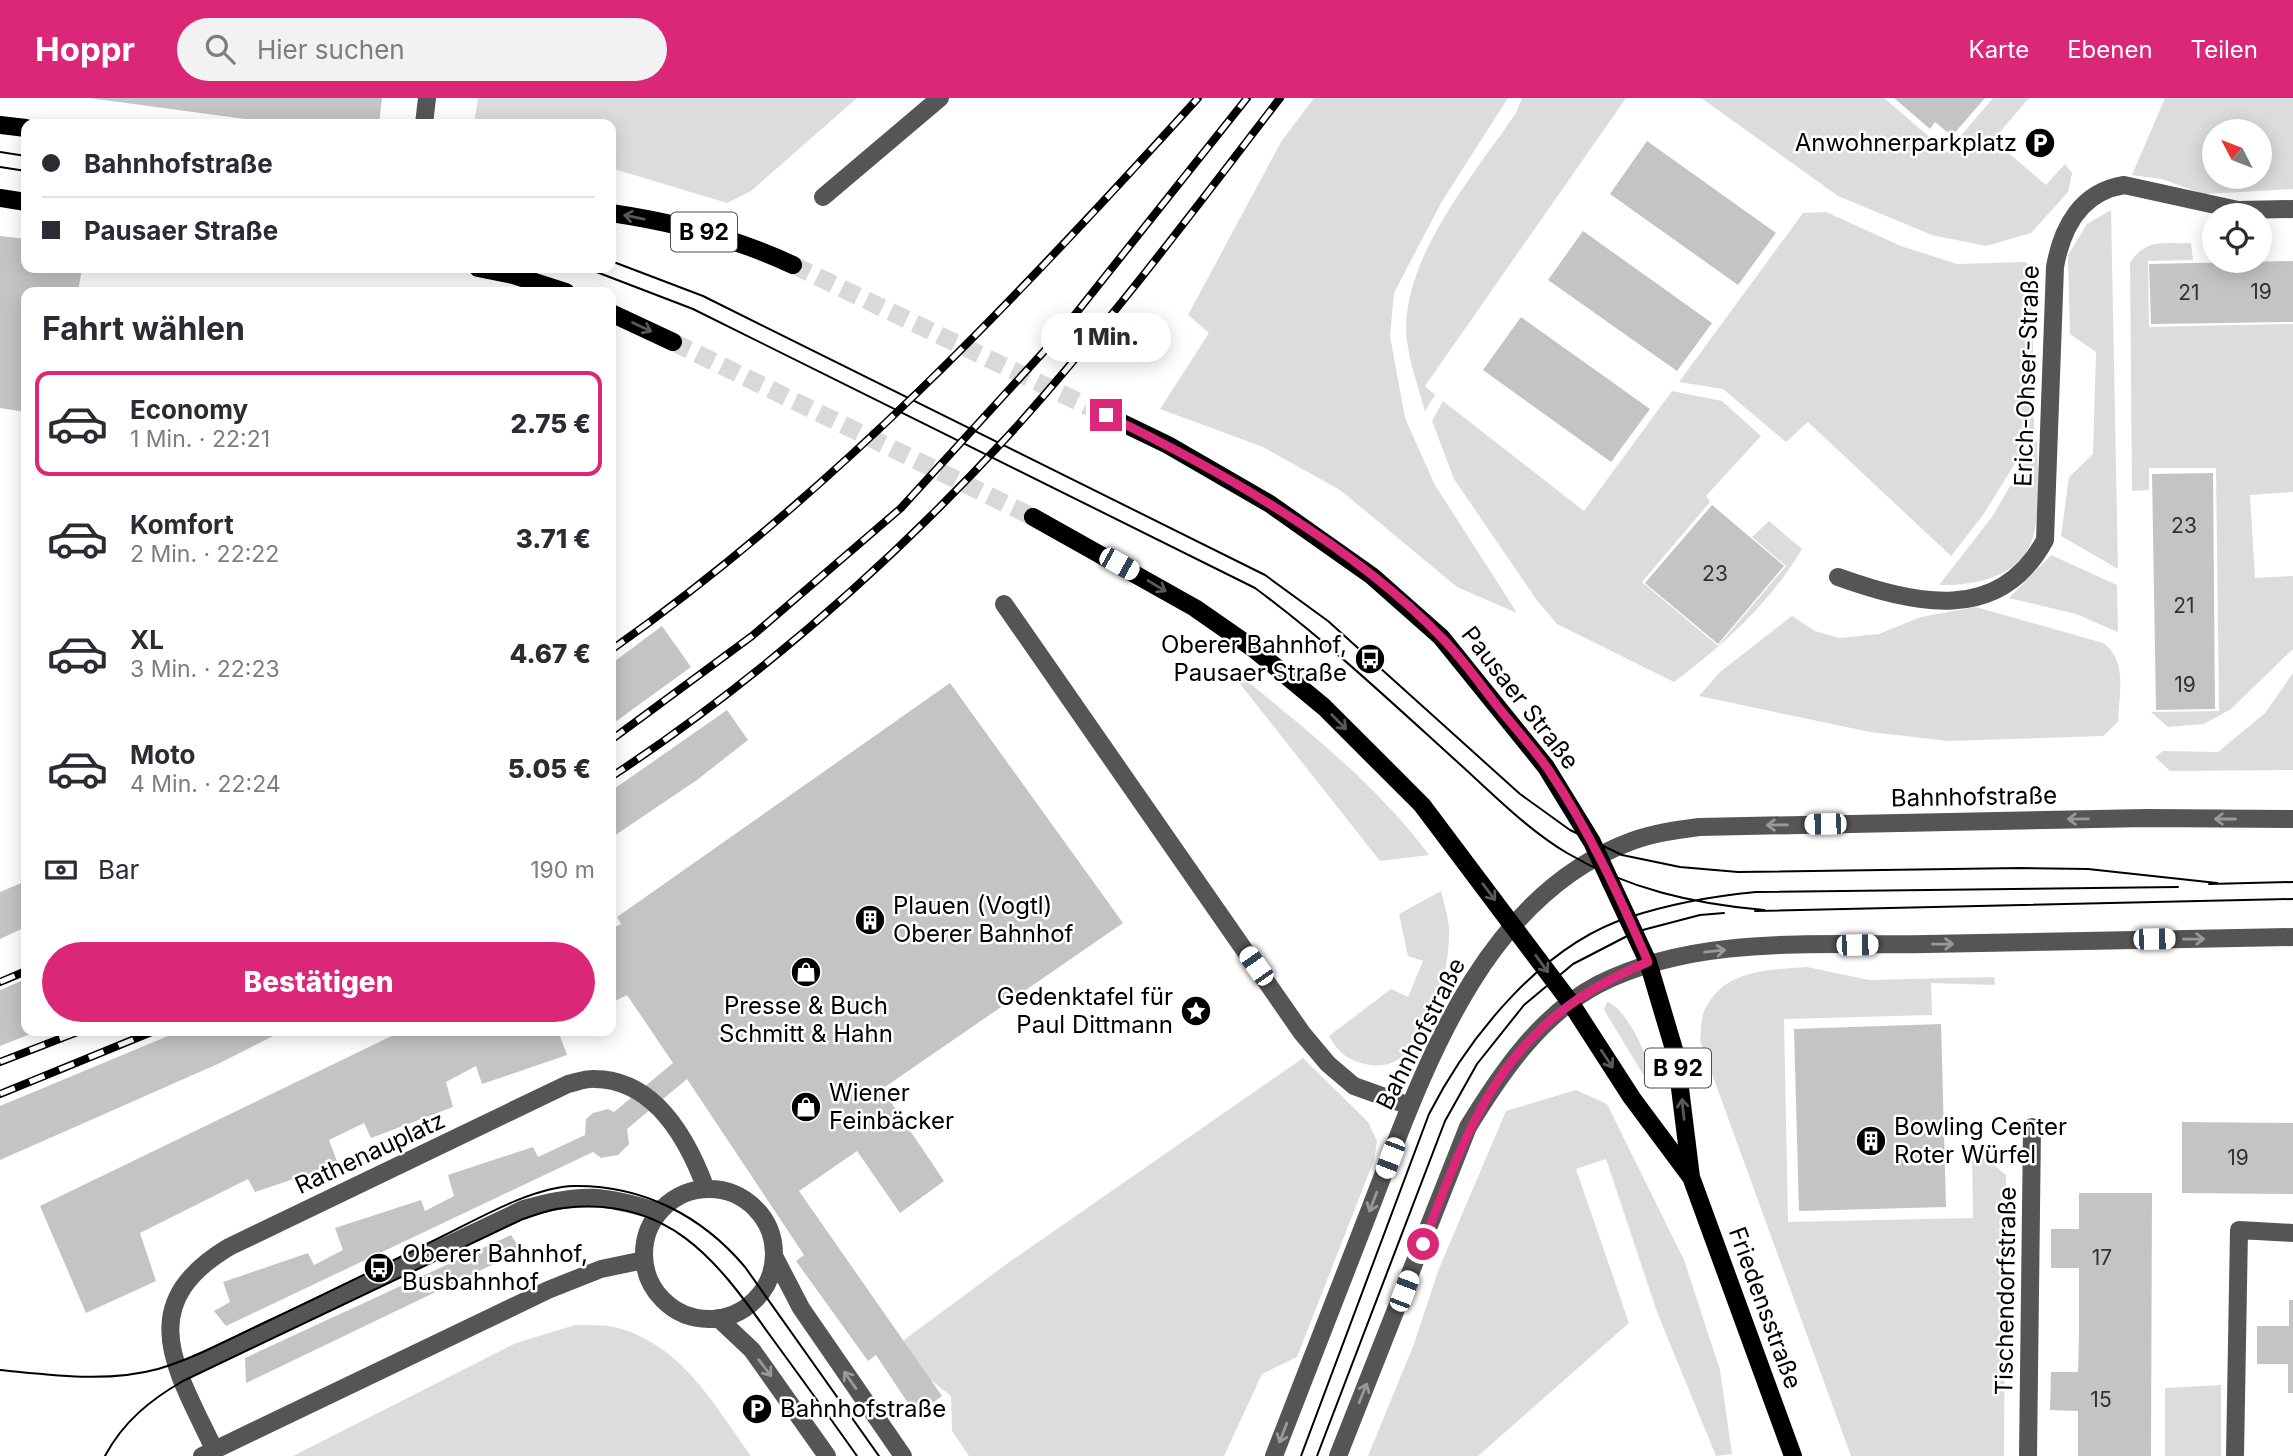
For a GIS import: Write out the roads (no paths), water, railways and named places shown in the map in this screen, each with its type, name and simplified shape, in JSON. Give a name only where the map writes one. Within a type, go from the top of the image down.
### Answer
[{"type":"main road","points":[[0,125],[21,127]]},
{"type":"main road","points":[[0,198],[21,201]]},
{"type":"main road","name":"B 92","points":[[616,214],[697,230],[762,250],[793,265]]},
{"type":"main road","points":[[503,273],[550,287]]},
{"type":"main road","points":[[616,315],[673,342]]},
{"type":"main road","name":"Pausaer Straße","points":[[1106,415],[1168,445],[1270,504],[1372,576],[1441,637],[1546,767],[1600,856],[1648,962]]},
{"type":"main road","name":"B 92","points":[[1033,517],[1195,608],[1254,649],[1324,707],[1422,805],[1570,1002]]},
{"type":"main road","name":"Friedensstraße","points":[[1648,962],[1676,1056],[1690,1177],[1793,1456]]},
{"type":"main road","name":"Friedensstraße","points":[[1570,1002],[1632,1098],[1690,1177]]},
{"type":"street","points":[[425,119],[427,98]]},
{"type":"street","points":[[822,197],[940,98]]},
{"type":"street","name":"Erich-Ohser-Straße","points":[[1838,577],[1882,593],[1917,599],[1962,601],[2013,582],[2033,562],[2045,540],[2055,267],[2059,240],[2072,217],[2088,199],[2112,187],[2124,185],[2238,210],[2293,209]]},
{"type":"street","points":[[1004,604],[1302,1033],[1328,1064],[1354,1087],[1410,1106]]},
{"type":"street","name":"Bahnhofstraße","points":[[1274,1456],[1410,1106],[1458,1005],[1483,965],[1514,925],[1565,880],[1600,856],[1654,834],[1699,827],[2131,818],[2293,819]]},
{"type":"street","points":[[1338,1456],[1468,1127],[1497,1079],[1531,1039],[1570,1002],[1596,986],[1648,962],[1749,947],[2293,937]]},
{"type":"street","name":"Rathenauplatz","points":[[644,1260],[601,1269],[548,1290],[208,1452],[179,1372],[169,1333],[176,1300],[183,1285],[212,1257],[568,1084],[595,1079],[622,1084],[645,1095],[675,1124],[691,1152],[706,1189]]},
{"type":"street","name":"Tischendorfstraße","points":[[2028,1456],[2032,1127]]},
{"type":"street","points":[[706,1189],[734,1194],[747,1201],[762,1216],[771,1235],[774,1256],[771,1272],[762,1291],[749,1305],[718,1318],[683,1314],[668,1305],[648,1277],[644,1260],[645,1239],[659,1212],[678,1197],[706,1189]]},
{"type":"street","points":[[179,1372],[524,1209],[566,1197],[610,1197],[659,1212]]},
{"type":"street","points":[[2235,1456],[2239,1230],[2293,1233]]},
{"type":"street","points":[[774,1256],[801,1308],[902,1456]]},
{"type":"street","points":[[718,1318],[752,1350],[827,1456]]},
{"type":"tunnel","points":[[793,265],[1106,415]]},
{"type":"tunnel","points":[[673,342],[1033,517]]},
{"type":"tram line","points":[[0,152],[21,155]]},
{"type":"tram line","points":[[0,167],[21,170]]},
{"type":"tram line","points":[[616,263],[703,296],[1265,575],[1328,621],[1520,794],[1570,830],[1622,855],[1680,867],[1738,872],[2088,869],[2217,883]]},
{"type":"tram line","points":[[599,273],[693,309],[1255,588],[1356,670],[1522,820],[1552,843],[1590,866],[1662,893],[1712,904],[1764,910]]},
{"type":"tram line","points":[[2209,884],[2293,882]]},
{"type":"tram line","points":[[1301,1456],[1429,1114],[1465,1054],[1487,1025],[1512,996],[1568,948],[1598,930],[1645,912],[1692,901],[1756,892],[2178,887]]},
{"type":"tram line","points":[[1755,911],[2293,899]]},
{"type":"tram line","points":[[1317,1456],[1445,1121],[1477,1064],[1524,1005],[1573,964],[1635,932],[1700,915],[1724,913]]},
{"type":"tram line","points":[[0,1370],[99,1377],[158,1369],[214,1347],[523,1198],[558,1188],[599,1187],[624,1191],[669,1207],[710,1233],[728,1249],[745,1267],[879,1456]]},
{"type":"tram line","points":[[105,1456],[120,1433],[138,1413],[183,1381],[523,1219],[559,1209],[600,1207],[632,1212],[661,1223],[686,1238],[708,1258],[749,1307],[857,1456]]},
{"type":"railway","points":[[616,646],[692,590],[770,526],[920,391],[1061,247],[1198,98]]},
{"type":"railway","points":[[616,736],[752,636],[901,508],[1058,336],[1247,98]]},
{"type":"railway","points":[[616,774],[769,661],[820,619],[917,530],[1044,395],[1181,227],[1280,98]]},
{"type":"railway","points":[[0,982],[21,973]]},
{"type":"railway","points":[[0,1062],[67,1036]]},
{"type":"railway","points":[[0,1094],[142,1036]]},
{"type":"place","name":"Anwohnerparkplatz","points":[[2040,143]]},
{"type":"place","name":"Oberer Bahnhof, Pausaer Straße","points":[[1370,659]]},
{"type":"place","name":"Plauen (Vogtl) Oberer Bahnhof","points":[[870,920]]},
{"type":"place","name":"Presse & Buch Schmitt & Hahn","points":[[806,972]]},
{"type":"place","name":"Gedenktafel für Paul Dittmann","points":[[1196,1011]]},
{"type":"place","name":"Wiener Feinbäcker","points":[[806,1107]]},
{"type":"place","name":"Bowling Center Roter Würfel","points":[[1871,1141]]},
{"type":"place","name":"Oberer Bahnhof, Busbahnhof","points":[[379,1268]]},
{"type":"place","name":"Bahnhofstraße","points":[[757,1409]]}]
